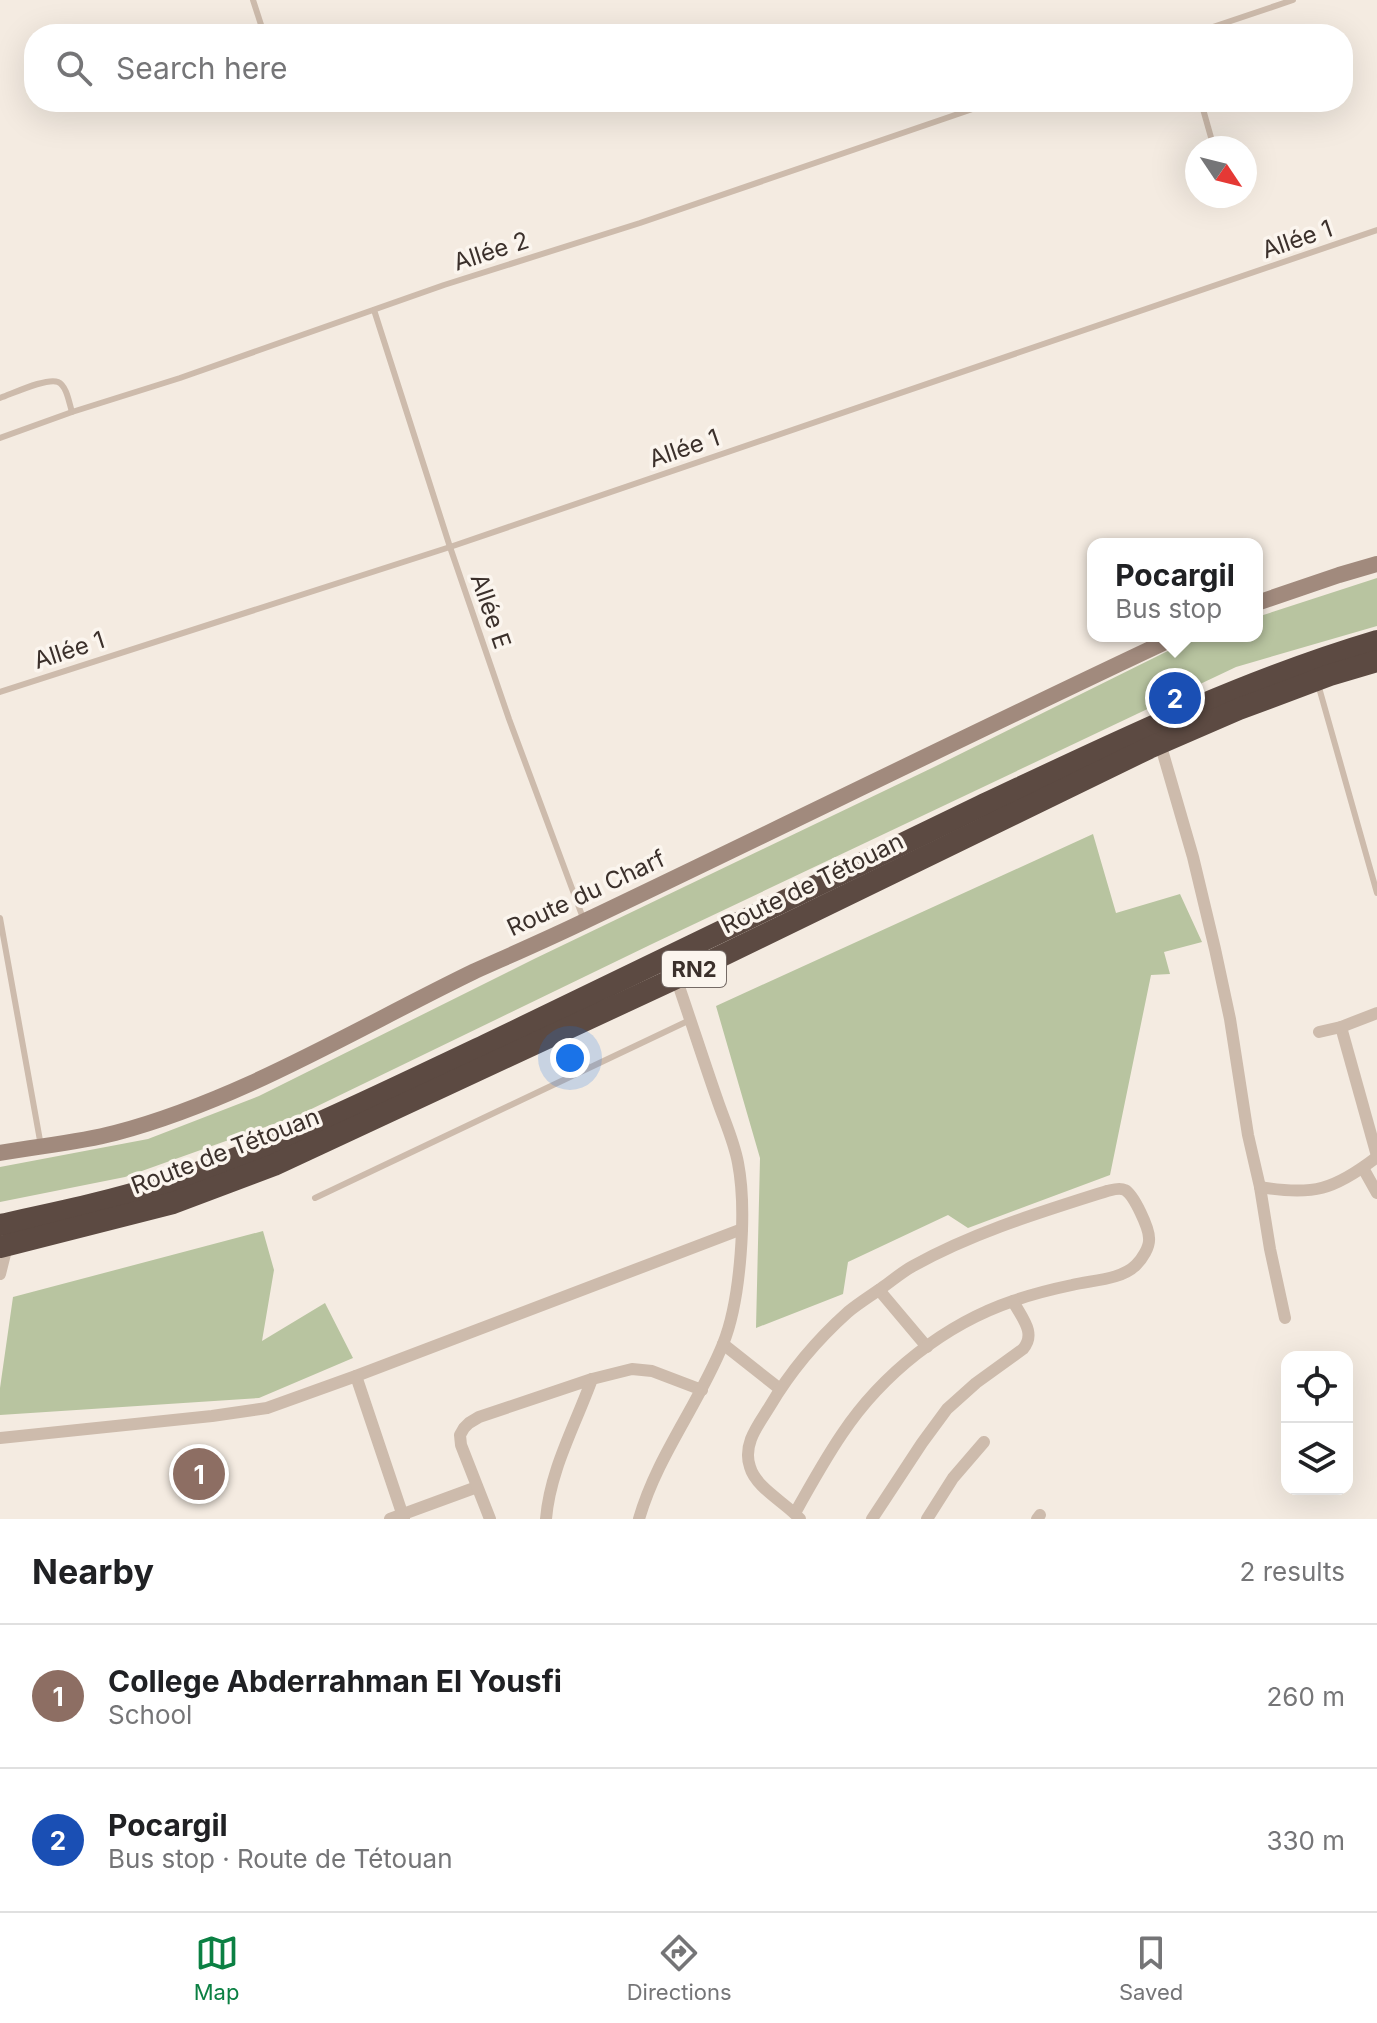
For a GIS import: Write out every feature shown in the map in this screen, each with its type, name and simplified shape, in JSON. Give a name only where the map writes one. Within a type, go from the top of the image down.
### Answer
[{"type":"highway","name":"Route de Tétouan","points":[[2,1239],[84,1206],[167,1183],[271,1144],[649,967],[1135,733],[1239,688],[1319,658],[1377,641]]},
{"type":"highway","name":"Route de Tétouan","points":[[2,1239],[173,1203],[274,1165],[676,978],[1160,743],[1239,709],[1377,661]]},
{"type":"street","points":[[1263,601],[1377,564]]},
{"type":"street","name":"Route du Charf","points":[[0,1153],[117,1132],[220,1096],[1165,642]]},
{"type":"street","points":[[1160,743],[1193,857],[1215,949],[1285,1318]]},
{"type":"street","points":[[639,1519],[659,1465],[702,1390],[723,1344],[735,1294],[742,1229],[738,1161],[676,978]]},
{"type":"street","points":[[1319,1032],[1377,1013]]},
{"type":"street","points":[[1260,1187],[1286,1192],[1328,1187],[1377,1157],[1341,1027]]},
{"type":"street","points":[[1363,1168],[1377,1193]]},
{"type":"street","points":[[1119,1189],[1129,1193],[1150,1239],[1148,1247],[1129,1270],[1109,1278],[1013,1301],[975,1317],[927,1347],[889,1377],[863,1405],[842,1433],[798,1516],[750,1471],[748,1445],[780,1389],[825,1335],[850,1310],[879,1290],[911,1266],[975,1237],[1107,1191],[1119,1189]]},
{"type":"street","points":[[0,1438],[267,1408],[742,1229]]},
{"type":"street","points":[[0,1274],[2,1239]]},
{"type":"street","points":[[879,1290],[927,1347]]},
{"type":"street","points":[[872,1519],[947,1409],[1028,1342],[1029,1331],[1013,1301]]},
{"type":"street","points":[[723,1344],[780,1389]]},
{"type":"street","points":[[490,1519],[461,1445],[460,1435],[469,1423],[492,1412],[632,1369],[652,1371],[702,1390]]},
{"type":"street","points":[[356,1376],[399,1518],[477,1487]]},
{"type":"street","points":[[546,1519],[548,1495],[557,1465],[592,1379]]},
{"type":"street","points":[[927,1519],[953,1478],[984,1442]]},
{"type":"lane","points":[[253,0],[261,24]]},
{"type":"lane","points":[[1222,24],[1293,0]]},
{"type":"lane","name":"Allée 2","points":[[0,438],[444,285],[640,223],[964,112]]},
{"type":"lane","points":[[1204,112],[1211,136]]},
{"type":"lane","name":"Allée 1","points":[[0,692],[450,547],[1377,230]]},
{"type":"lane","name":"Allée E","points":[[374,310],[509,719],[584,921]]},
{"type":"lane","points":[[0,398],[55,380],[65,389],[72,412]]},
{"type":"lane","points":[[1317,680],[1377,893]]},
{"type":"lane","points":[[0,918],[41,1146]]},
{"type":"lane","points":[[315,1198],[690,1020]]},
{"type":"green space","points":[[1377,578],[1377,626],[1236,667],[299,1115],[125,1177],[0,1202],[0,1167],[148,1139],[259,1096],[1186,642],[1263,642],[1263,615]]},
{"type":"green space","points":[[1093,834],[1116,913],[1180,894],[1202,942],[1164,952],[1170,974],[1151,975],[1110,1175],[968,1228],[948,1215],[848,1262],[843,1294],[756,1328],[760,1158],[716,1006]]},
{"type":"green space","points":[[263,1231],[274,1270],[262,1341],[325,1303],[353,1358],[259,1398],[0,1415],[0,1388],[13,1297]]},
{"type":"place","name":"Pocargil","points":[[1175,698]]},
{"type":"place","name":"College Abderrahman El Yousfi","points":[[199,1474]]}]
